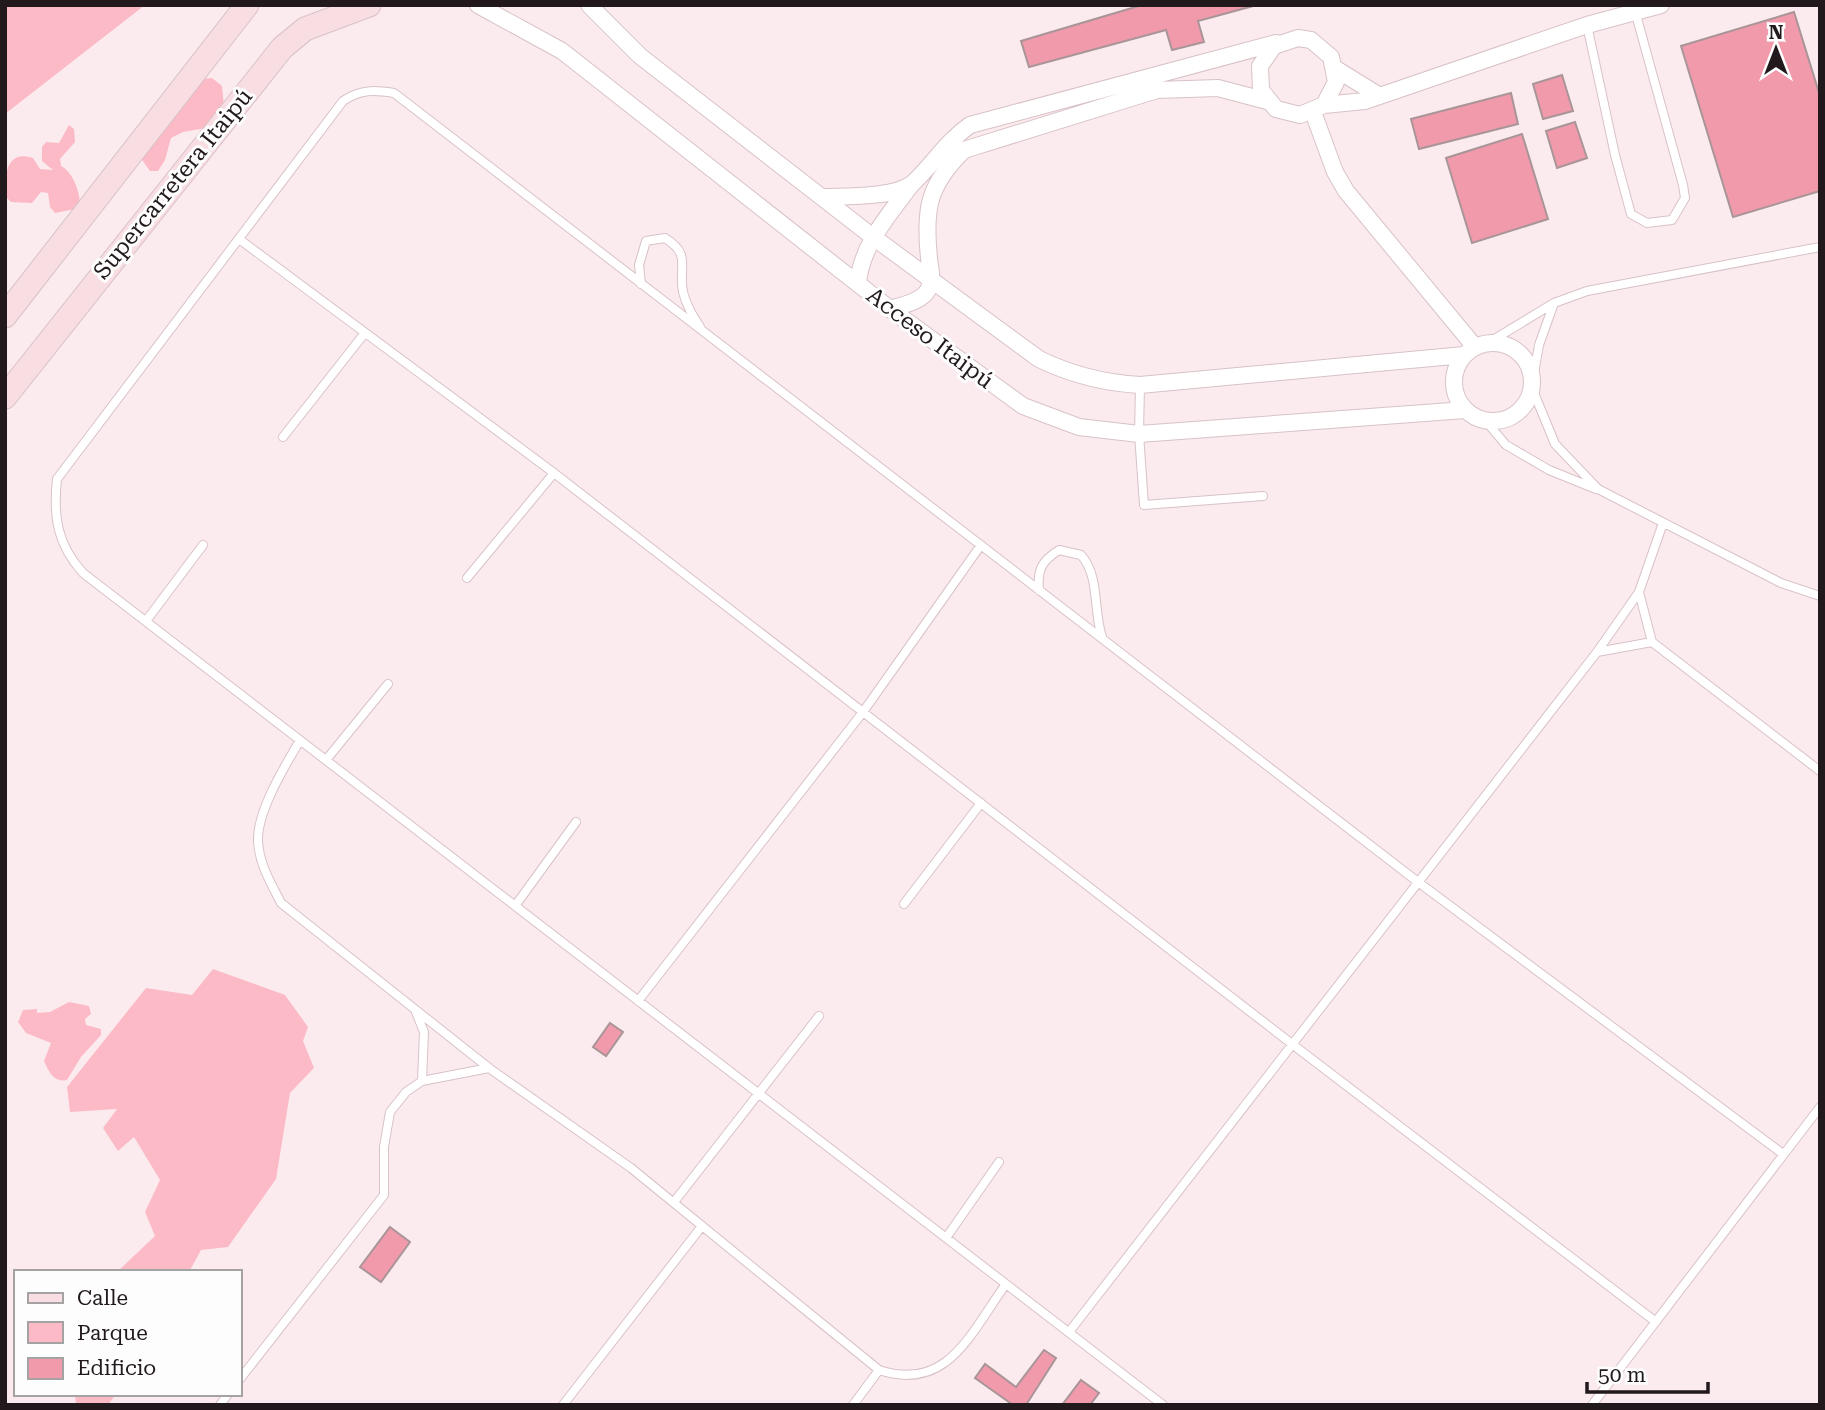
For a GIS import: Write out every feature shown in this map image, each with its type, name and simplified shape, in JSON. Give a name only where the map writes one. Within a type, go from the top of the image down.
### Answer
[{"type":"street","points":[[5,316],[247,5]]},
{"type":"street","name":"Supercarretera Itaipú","points":[[5,397],[282,48],[305,29],[369,5]]},
{"type":"street","name":"Acceso Itaipú","points":[[478,5],[562,51],[890,309],[1023,406],[1079,427],[1139,434],[1465,410]]},
{"type":"street","name":"Acceso Itaipú","points":[[589,5],[640,55],[873,237],[1049,364],[1069,374],[1110,383],[1140,385],[1475,348]]},
{"type":"street","points":[[890,309],[919,298],[928,290],[931,280],[926,215],[930,195],[944,169],[964,150],[1157,90],[1218,88],[1268,101],[1288,114],[1356,103],[1587,25],[1661,5]]},
{"type":"street","points":[[858,284],[859,272],[873,237],[911,185],[952,138],[970,125],[1285,40],[1311,40],[1322,47],[1336,69],[1378,95]]},
{"type":"street","points":[[1268,101],[1261,90],[1260,66],[1265,55],[1285,40]]},
{"type":"street","points":[[1318,108],[1332,94],[1336,69]]},
{"type":"street","points":[[1318,108],[1335,172],[1346,191],[1475,348]]},
{"type":"street","points":[[822,197],[869,195],[911,185]]},
{"type":"street","points":[[1475,348],[1514,348],[1528,363],[1533,384],[1519,412],[1507,419],[1485,420],[1465,410],[1457,399],[1453,384],[1455,370],[1475,348]]},
{"type":"lane","points":[[1587,25],[1615,155],[1631,214],[1647,223],[1672,220],[1685,198],[1683,185],[1635,11]]},
{"type":"lane","points":[[1163,1405],[83,573],[67,554],[55,520],[57,479],[343,102],[355,93],[377,90],[394,93],[1418,882],[1783,1154]]},
{"type":"lane","points":[[641,284],[639,265],[646,241],[665,238],[678,246],[683,257],[683,291],[701,330]]},
{"type":"lane","points":[[239,239],[554,472],[1292,1044],[1656,1322]]},
{"type":"lane","points":[[1475,348],[1554,303],[1587,291],[1820,247]]},
{"type":"lane","points":[[1554,303],[1539,345],[1533,384],[1555,444],[1598,489]]},
{"type":"lane","points":[[283,437],[364,334]]},
{"type":"lane","points":[[1140,385],[1139,434],[1144,505],[1263,496]]},
{"type":"lane","points":[[1485,420],[1506,445],[1549,470],[1598,489],[1782,583],[1820,596]]},
{"type":"lane","points":[[467,578],[554,472]]},
{"type":"lane","points":[[1069,1332],[1597,652],[1639,592],[1663,523]]},
{"type":"lane","points":[[146,621],[203,545]]},
{"type":"lane","points":[[638,1001],[863,712],[981,545]]},
{"type":"lane","points":[[1039,590],[1038,576],[1043,561],[1059,550],[1082,555],[1091,570],[1097,622],[1103,640]]},
{"type":"lane","points":[[1639,592],[1652,642],[1820,771]]},
{"type":"lane","points":[[1597,652],[1652,642]]},
{"type":"lane","points":[[326,760],[388,684]]},
{"type":"lane","points":[[300,740],[262,819],[258,841],[264,870],[281,902],[489,1068],[631,1167],[879,1370],[901,1377],[922,1376],[941,1367],[1006,1284]]},
{"type":"lane","points":[[904,904],[981,803]]},
{"type":"lane","points":[[514,906],[576,822]]},
{"type":"lane","points":[[415,1009],[424,1031],[422,1081]]},
{"type":"lane","points":[[674,1202],[819,1016]]},
{"type":"lane","points":[[242,1376],[384,1195],[384,1147],[390,1112],[406,1092],[422,1081],[489,1068]]},
{"type":"lane","points":[[1592,1405],[1820,1107]]},
{"type":"lane","points":[[946,1238],[999,1162]]},
{"type":"lane","points":[[563,1405],[702,1226]]},
{"type":"lane","points":[[853,1405],[879,1370]]},
{"type":"green space","points":[[5,5],[145,5],[5,114]]},
{"type":"green space","points":[[212,78],[222,86],[224,106],[206,128],[183,132],[171,138],[165,160],[158,171],[150,171],[138,154],[199,79]]},
{"type":"green space","points":[[69,125],[74,129],[75,142],[60,159],[61,166],[75,183],[80,205],[75,209],[55,213],[50,207],[48,193],[41,192],[32,203],[11,202],[5,196],[5,189],[6,173],[12,161],[24,156],[33,158],[40,169],[53,170],[42,161],[42,147],[46,142],[59,143]]},
{"type":"green space","points":[[213,969],[285,995],[308,1027],[303,1041],[314,1068],[290,1093],[276,1179],[228,1247],[201,1250],[190,1270],[119,1270],[155,1236],[145,1212],[160,1180],[134,1137],[118,1151],[103,1128],[117,1109],[70,1112],[67,1087],[146,988],[192,995]]},
{"type":"green space","points":[[69,1002],[89,1006],[91,1014],[85,1019],[86,1025],[101,1029],[101,1035],[81,1057],[67,1080],[59,1080],[52,1076],[44,1061],[51,1043],[26,1033],[18,1022],[23,1010],[50,1012]]},
{"type":"green space","points":[[75,1396],[115,1396],[108,1405],[76,1405]]},
{"type":"building","points":[[1142,5],[1257,5],[1198,21],[1204,42],[1172,50],[1166,30],[1029,67],[1021,41]]},
{"type":"building","points":[[1794,12],[1820,96],[1820,191],[1733,217],[1681,46]]},
{"type":"building","points":[[1562,75],[1573,111],[1543,119],[1533,84]]},
{"type":"building","points":[[1511,93],[1518,124],[1419,149],[1411,119]]},
{"type":"building","points":[[1575,122],[1587,158],[1557,168],[1546,131]]},
{"type":"building","points":[[1522,134],[1548,219],[1472,243],[1446,158]]},
{"type":"building","points":[[610,1023],[623,1032],[606,1056],[593,1047]]},
{"type":"building","points":[[390,1227],[410,1242],[381,1282],[360,1267]]},
{"type":"building","points":[[1044,1350],[1056,1358],[1026,1405],[1013,1405],[975,1378],[985,1364],[1016,1387]]},
{"type":"building","points":[[1081,1380],[1099,1393],[1090,1405],[1062,1405]]}]
